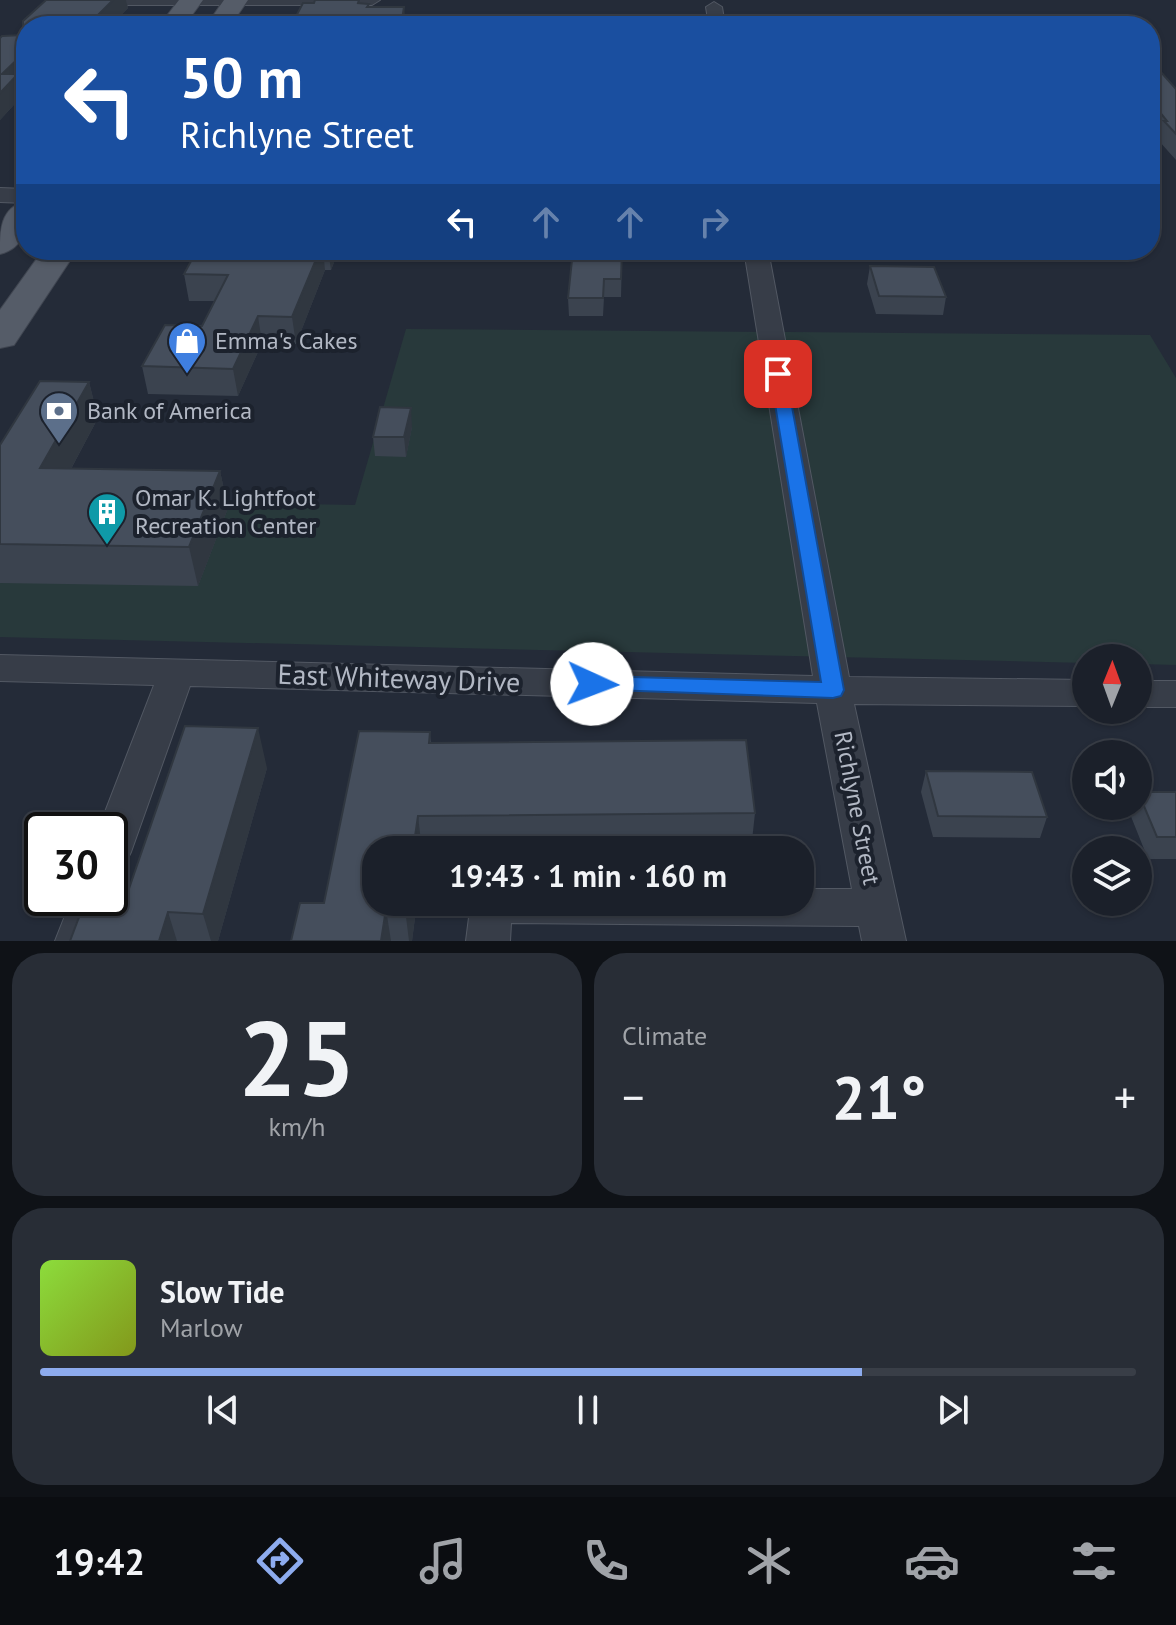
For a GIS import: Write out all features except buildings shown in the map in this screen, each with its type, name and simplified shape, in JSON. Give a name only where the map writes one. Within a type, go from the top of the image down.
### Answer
[{"type":"main road","points":[[179,16],[191,0]]},
{"type":"main road","points":[[0,244],[16,214]]},
{"type":"main road","points":[[0,337],[53,260]]},
{"type":"street","points":[[70,0],[372,0]]},
{"type":"street","points":[[714,7],[715,16]]},
{"type":"street","name":"Richlyne Street","points":[[758,260],[833,690],[881,925]]},
{"type":"street","name":"East Whiteway Drive","points":[[0,668],[833,690],[1072,693]]},
{"type":"street","points":[[125,812],[177,672]]},
{"type":"street","points":[[1152,694],[1176,694]]},
{"type":"street","points":[[488,941],[491,904],[881,925]]},
{"type":"street","points":[[77,941],[86,916]]},
{"type":"shaded area","points":[[406,329],[1150,335],[1176,378],[1176,665],[1152,664],[1152,644],[1072,644],[1072,663],[0,637],[0,499],[355,505]]},
{"type":"place","name":"Emma's Cakes","points":[[187,375]]},
{"type":"place","name":"Bank of America","points":[[59,445]]},
{"type":"place","name":"Omar K. Lightfoot Recreation Center","points":[[107,546]]},
{"type":"route","points":[[592,684],[833,690],[778,374]]}]
